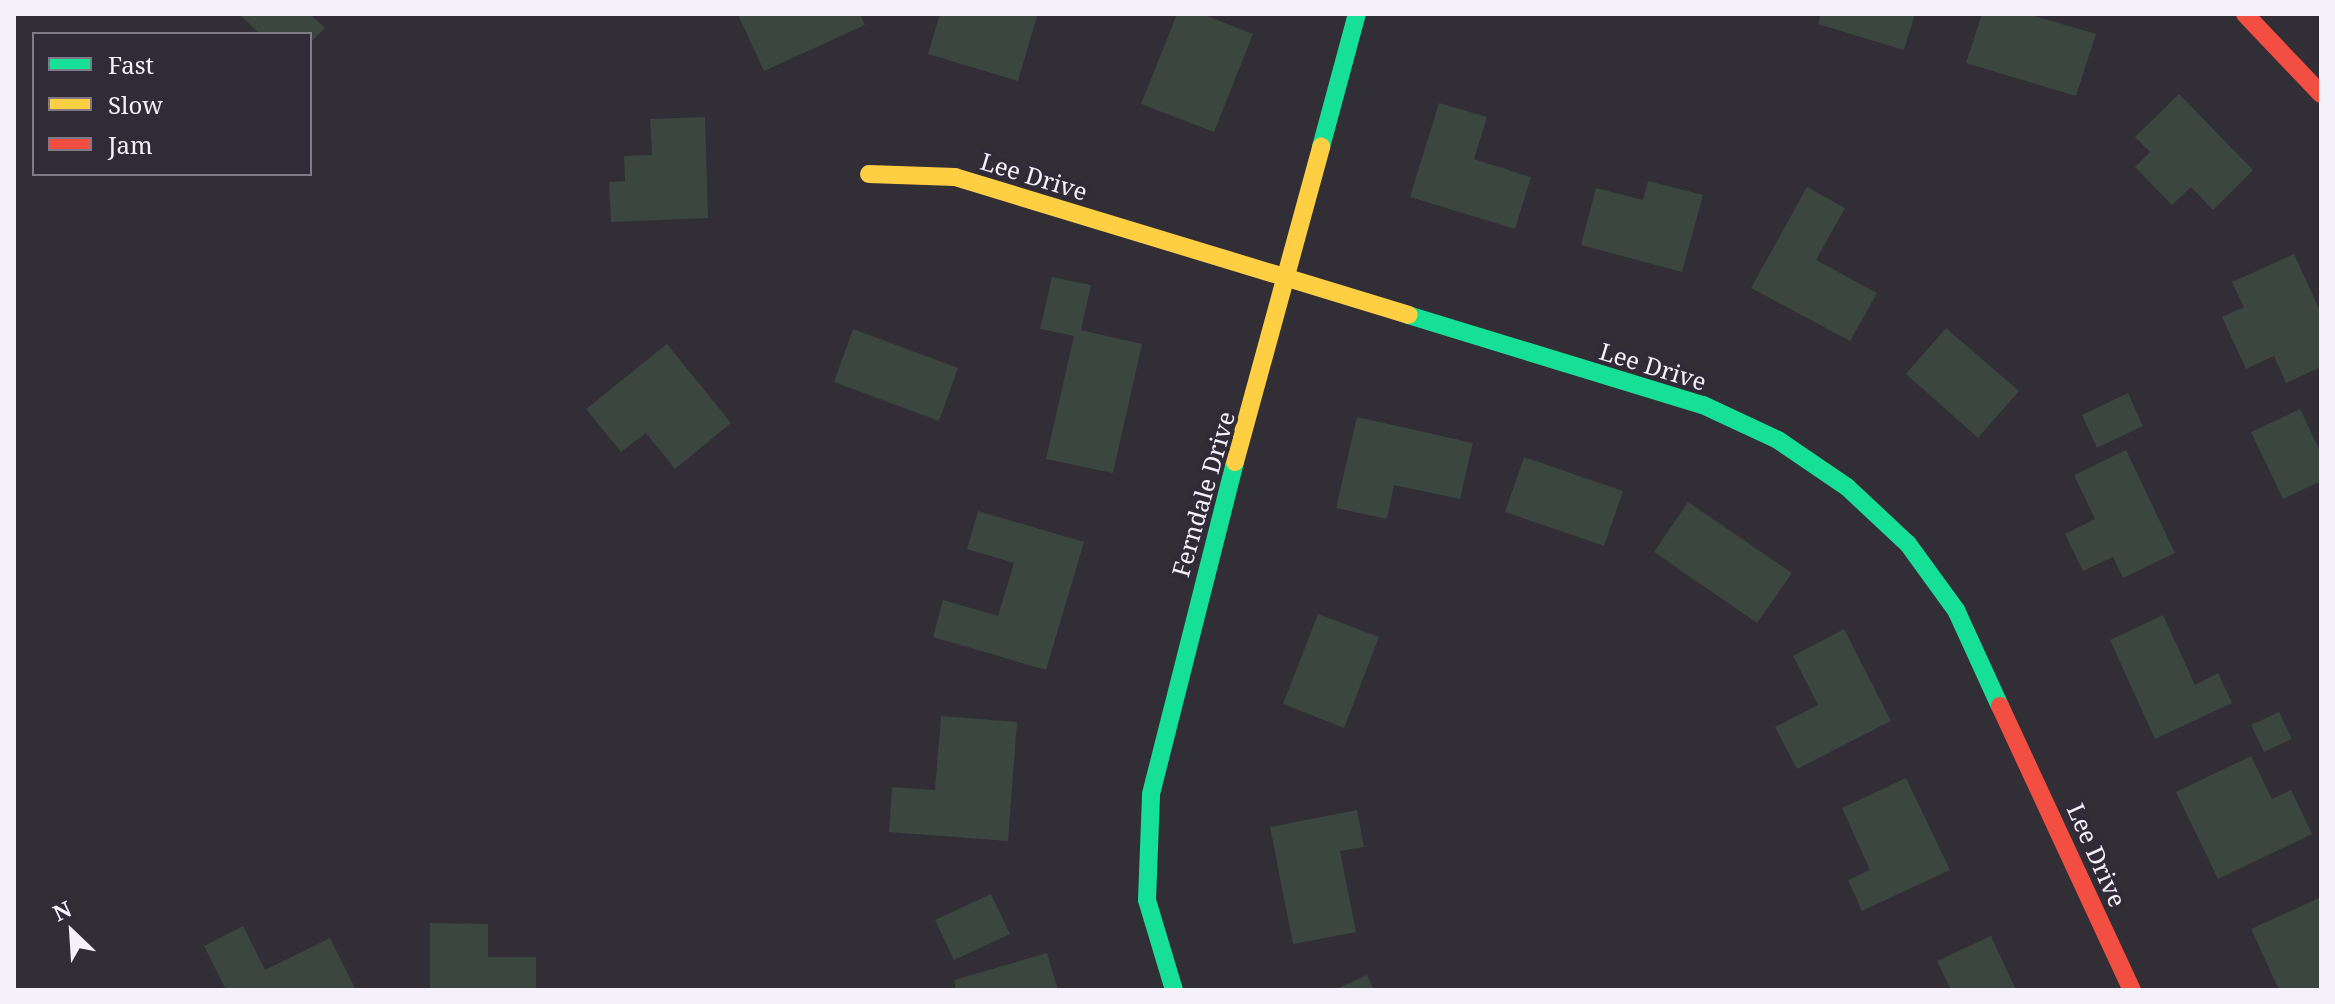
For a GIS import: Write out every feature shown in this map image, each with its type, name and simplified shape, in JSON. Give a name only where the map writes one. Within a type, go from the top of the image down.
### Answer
[{"type":"street","name":"Ferndale Drive","points":[[1174,990],[1147,900],[1151,794],[1282,280],[1357,14]]},
{"type":"street","points":[[2245,14],[2321,94]]},
{"type":"street","name":"Lee Drive","points":[[869,174],[955,177],[1282,280],[1703,405],[1778,440],[1847,487],[1908,544],[1956,610],[2132,990]]},
{"type":"building","points":[[239,14],[310,14],[325,28],[312,41],[312,32],[258,32]]},
{"type":"building","points":[[860,14],[865,25],[764,71],[738,15]]},
{"type":"building","points":[[940,14],[1037,16],[1018,81],[928,54]]},
{"type":"building","points":[[1177,14],[1202,14],[1253,34],[1214,132],[1141,104]]},
{"type":"building","points":[[1821,14],[1915,14],[1904,50],[1818,24]]},
{"type":"building","points":[[1982,14],[2028,14],[2096,34],[2076,96],[1966,63]]},
{"type":"building","points":[[2179,94],[2253,170],[2213,210],[2191,187],[2172,205],[2135,167],[2150,152],[2135,137]]},
{"type":"building","points":[[1439,103],[1487,117],[1474,159],[1531,177],[1515,229],[1410,197]]},
{"type":"building","points":[[705,117],[708,218],[611,222],[609,182],[625,181],[624,156],[652,155],[650,119]]},
{"type":"building","points":[[1648,181],[1703,195],[1682,272],[1581,245],[1596,188],[1643,200]]},
{"type":"building","points":[[1807,187],[1845,208],[1816,260],[1877,293],[1850,341],[1751,288]]},
{"type":"building","points":[[2294,254],[2321,313],[2321,367],[2286,383],[2274,356],[2246,369],[2222,317],[2244,307],[2232,282]]},
{"type":"building","points":[[1052,277],[1091,285],[1081,330],[1142,344],[1113,473],[1046,459],[1074,336],[1040,329]]},
{"type":"building","points":[[1946,328],[2019,391],[1978,438],[1906,374]]},
{"type":"building","points":[[853,329],[958,368],[939,421],[834,382]]},
{"type":"building","points":[[667,344],[731,423],[675,469],[646,433],[621,452],[586,409]]},
{"type":"building","points":[[2128,393],[2143,426],[2097,448],[2082,415]]},
{"type":"building","points":[[2300,409],[2321,453],[2321,481],[2283,499],[2251,432]]},
{"type":"building","points":[[1357,417],[1473,443],[1460,499],[1394,485],[1387,519],[1336,508]]},
{"type":"building","points":[[2126,450],[2175,553],[2123,578],[2113,557],[2083,571],[2065,534],[2095,519],[2074,475]]},
{"type":"building","points":[[1524,457],[1623,491],[1604,546],[1505,512]]},
{"type":"building","points":[[1688,502],[1792,573],[1757,623],[1654,552]]},
{"type":"building","points":[[978,511],[1084,542],[1046,670],[933,637],[943,600],[998,616],[1014,563],[967,549]]},
{"type":"building","points":[[1318,614],[1379,637],[1344,728],[1283,704]]},
{"type":"building","points":[[2163,615],[2195,685],[2218,673],[2232,703],[2155,739],[2110,640]]},
{"type":"building","points":[[1844,629],[1891,721],[1797,769],[1775,727],[1818,705],[1793,656]]},
{"type":"building","points":[[2279,712],[2292,739],[2264,752],[2251,725]]},
{"type":"building","points":[[941,716],[1017,722],[1008,841],[889,832],[892,787],[935,790]]},
{"type":"building","points":[[2251,756],[2272,799],[2291,790],[2312,834],[2218,879],[2176,792]]},
{"type":"building","points":[[1906,778],[1950,870],[1862,911],[1848,880],[1870,870],[1842,808]]},
{"type":"building","points":[[1357,810],[1364,847],[1340,851],[1356,932],[1293,944],[1270,827]]},
{"type":"building","points":[[991,894],[1010,934],[954,960],[935,920]]},
{"type":"building","points":[[2321,897],[2321,990],[2279,990],[2251,929]]},
{"type":"building","points":[[430,923],[488,924],[488,957],[536,957],[536,990],[430,990]]},
{"type":"building","points":[[243,926],[265,970],[330,938],[356,990],[226,990],[204,946]]},
{"type":"building","points":[[1991,936],[2016,990],[1951,990],[1937,961]]},
{"type":"building","points":[[1047,953],[1058,990],[956,990],[954,980]]},
{"type":"building","points":[[1367,975],[1374,990],[1334,990]]},
{"type":"traffic: fast","points":[[1321,147],[1357,14]]},
{"type":"traffic: fast","points":[[1408,315],[1703,405],[1778,440],[1847,487],[1908,544],[1956,610],[2000,706]]},
{"type":"traffic: fast","points":[[1174,990],[1147,900],[1151,794],[1235,462]]},
{"type":"traffic: slow","points":[[1235,462],[1321,147]]},
{"type":"traffic: slow","points":[[869,174],[955,177],[1408,315]]},
{"type":"traffic: jam","points":[[2245,14],[2321,94]]},
{"type":"traffic: jam","points":[[2000,706],[2132,990]]}]
